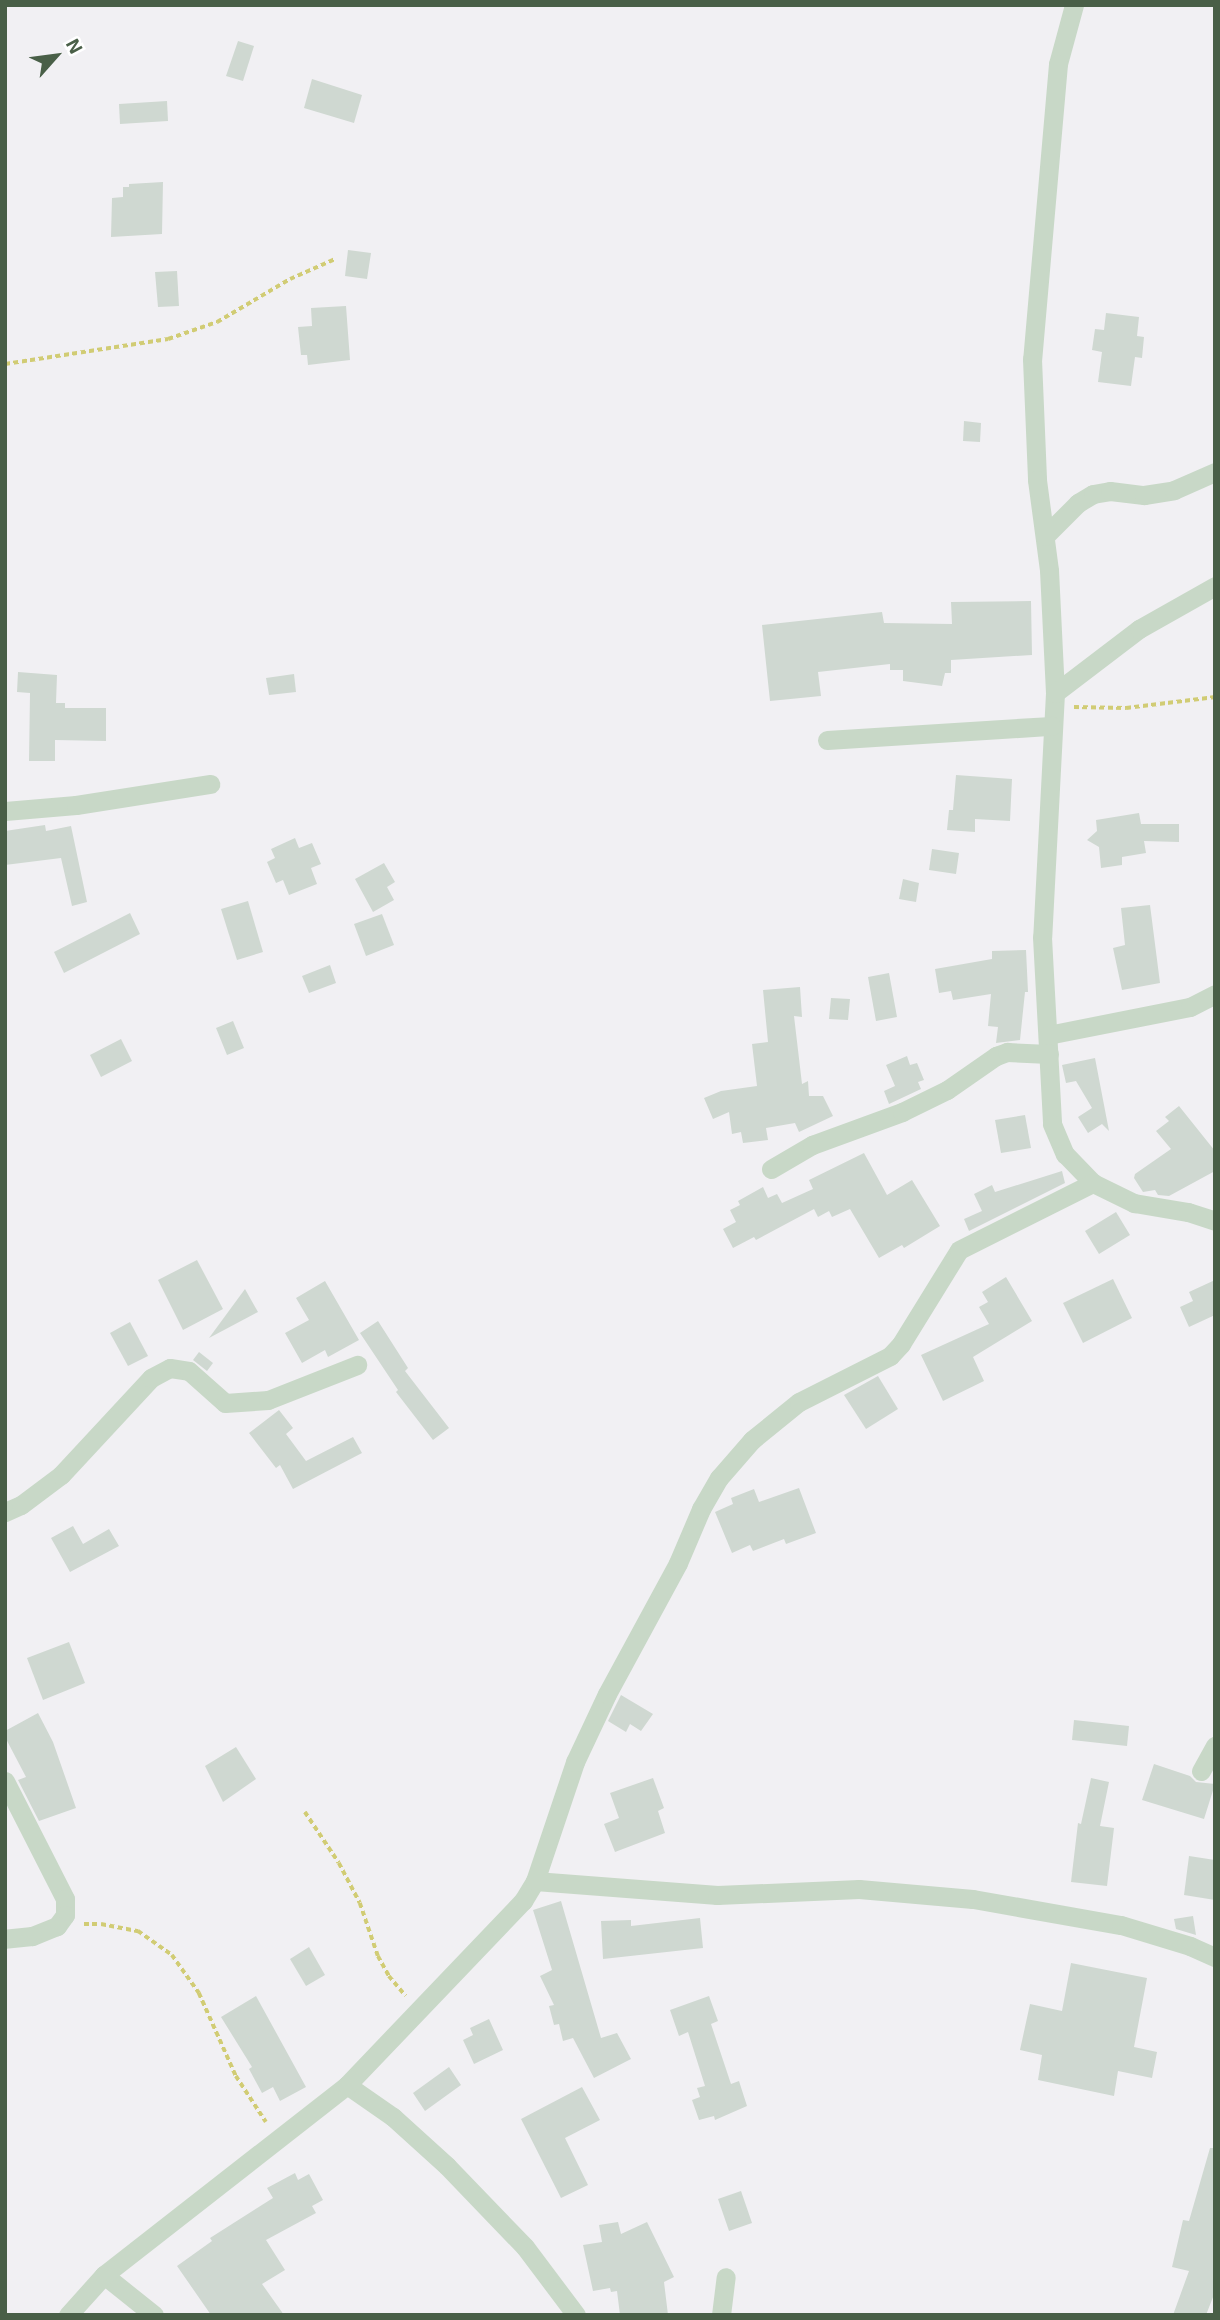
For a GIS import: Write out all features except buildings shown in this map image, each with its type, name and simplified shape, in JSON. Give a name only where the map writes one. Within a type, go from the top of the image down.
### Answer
[{"type":"street","points":[[1074,5],[1058,64],[1032,359],[1037,480],[1045,536],[1055,700],[1042,937],[1052,1124],[1058,1142],[1077,1169],[1093,1183],[1134,1203],[1213,1217]]},
{"type":"street","points":[[1045,536],[1078,503],[1093,494],[1110,491],[1144,495],[1174,490],[1215,471]]},
{"type":"street","points":[[1055,700],[1139,629],[1215,586]]},
{"type":"street","points":[[827,740],[1052,726]]},
{"type":"street","points":[[5,811],[76,805],[210,784]]},
{"type":"street","points":[[771,1169],[811,1145],[902,1112],[947,1090],[996,1056],[1048,1045],[1189,1007],[1215,994]]},
{"type":"street","points":[[68,2315],[104,2275],[270,2143],[316,2112],[347,2085],[523,1902],[535,1881],[575,1762],[719,1478],[752,1440],[799,1402],[890,1356],[901,1344],[959,1250],[1093,1183]]},
{"type":"street","points":[[5,1512],[21,1504],[61,1475],[151,1378],[170,1368],[189,1371],[225,1403],[268,1400],[357,1365]]},
{"type":"street","points":[[1201,1771],[1215,1745]]},
{"type":"street","points":[[5,1780],[65,1899],[65,1915],[57,1926],[32,1936],[5,1939]]},
{"type":"street","points":[[535,1881],[717,1895],[859,1889],[973,1899],[1121,1925],[1190,1946],[1215,1957]]},
{"type":"street","points":[[347,2085],[393,2118],[447,2166],[525,2247],[576,2315]]},
{"type":"street","points":[[104,2275],[154,2315]]},
{"type":"street","points":[[721,2315],[726,2277]]},
{"type":"path","points":[[5,364],[168,339],[217,322],[290,279],[335,259]]},
{"type":"path","points":[[1055,700],[1126,708],[1215,696]]},
{"type":"path","points":[[305,1812],[340,1863],[360,1903],[378,1956],[389,1976],[420,2010]]},
{"type":"path","points":[[57,1926],[101,1924],[138,1931],[172,1955],[199,1993],[236,2076],[266,2120],[270,2143]]}]
